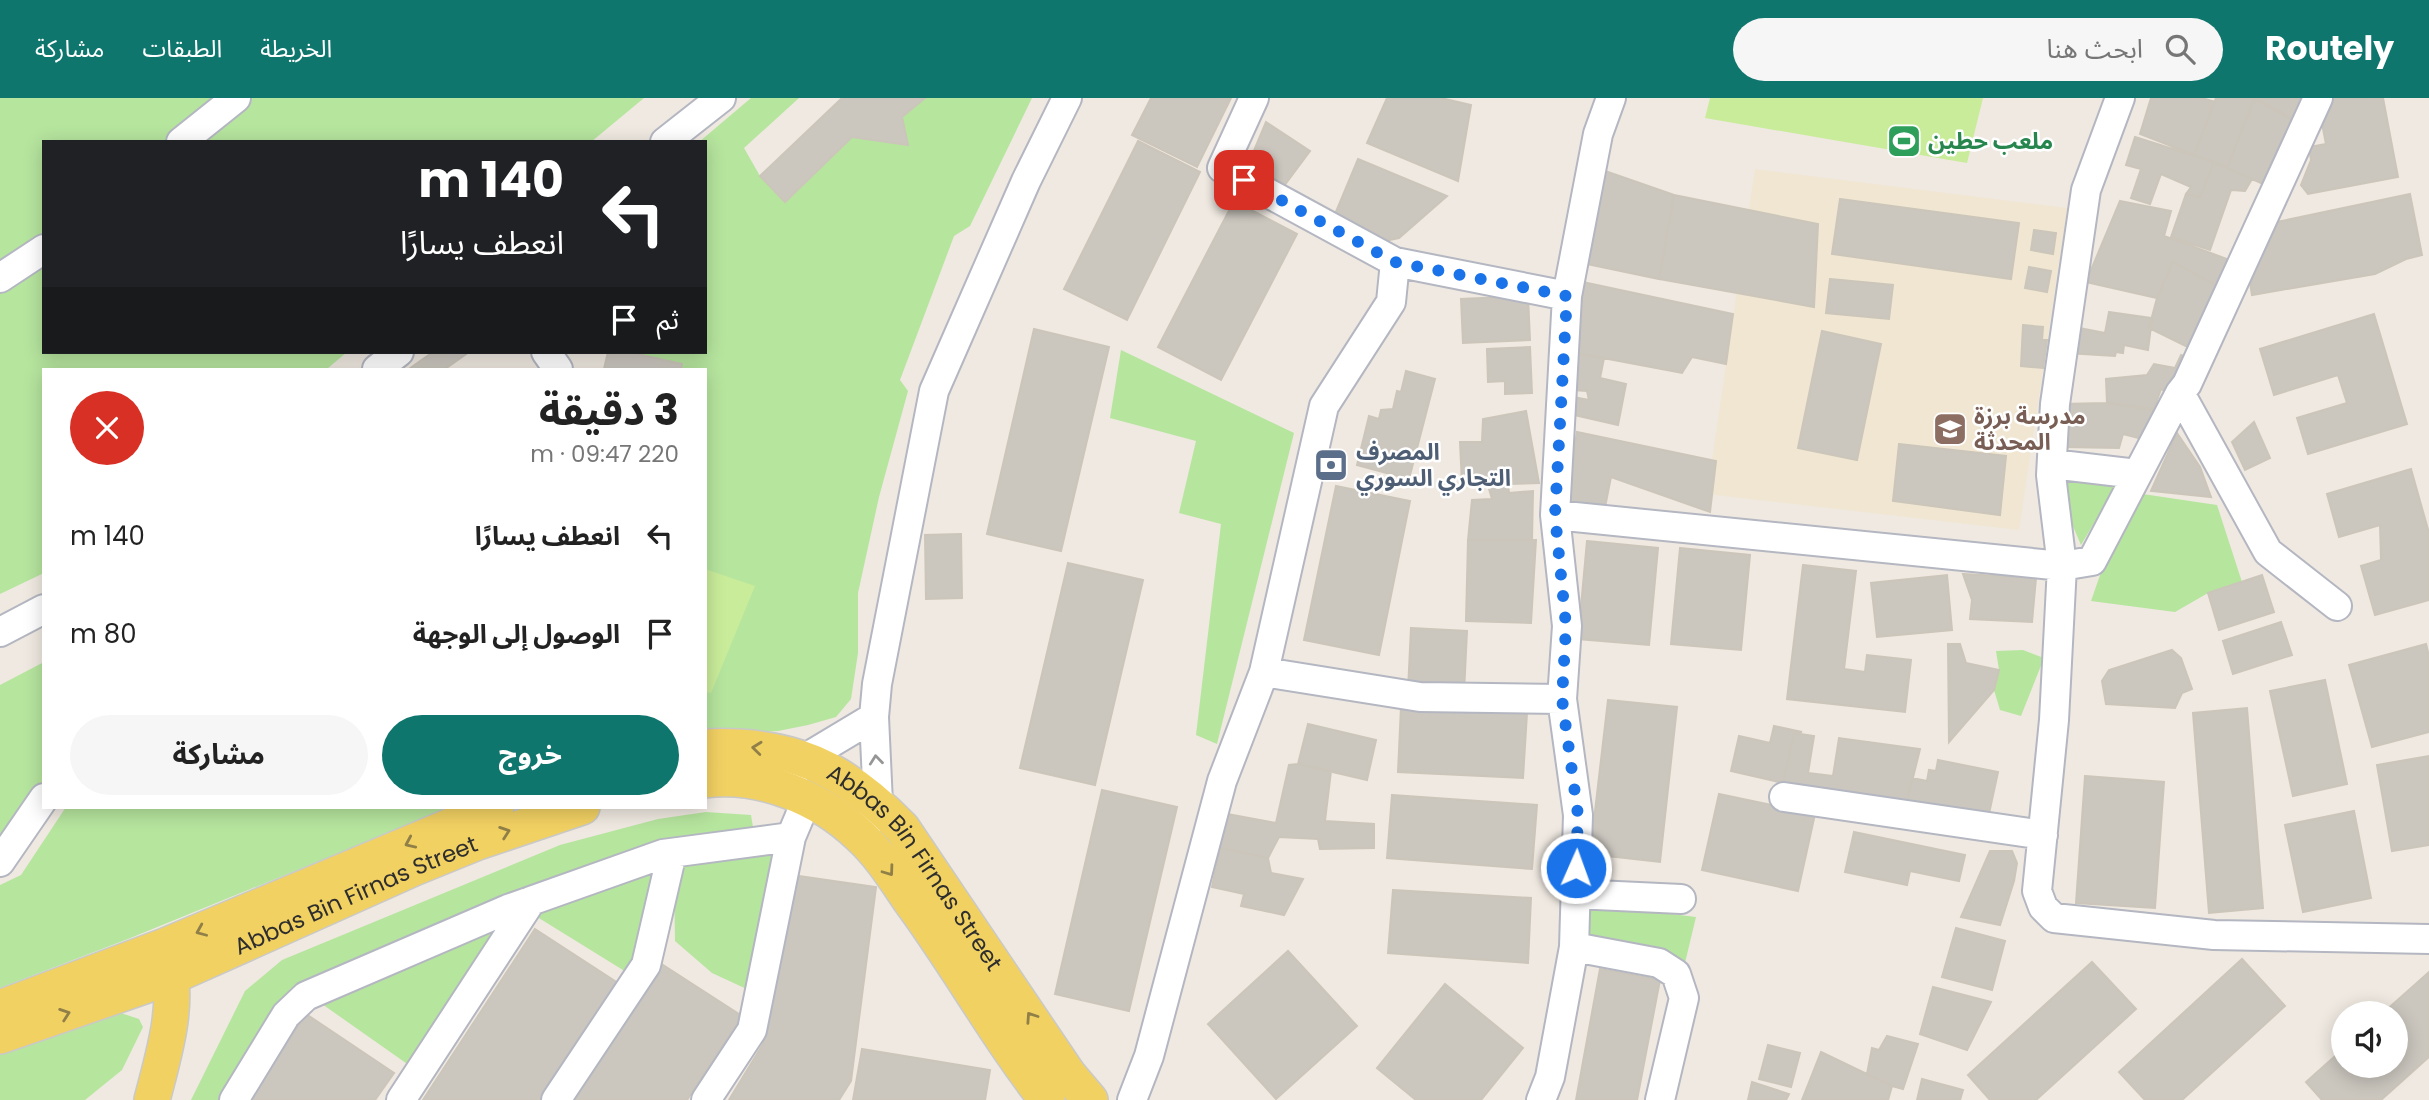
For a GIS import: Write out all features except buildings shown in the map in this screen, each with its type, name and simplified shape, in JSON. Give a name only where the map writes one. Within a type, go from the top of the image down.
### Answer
[{"type":"main road","name":"Abbas Bin Firnas Street","points":[[707,747],[735,746],[770,750],[804,759],[831,770],[878,803],[902,828],[1054,1092]]},
{"type":"main road","name":"Abbas Bin Firnas Street","points":[[707,780],[746,781],[797,795],[844,822],[861,836],[876,852],[1054,1092]]},
{"type":"main road","name":"Abbas Bin Firnas Street","points":[[169,961],[492,809]]},
{"type":"main road","name":"Abbas Bin Firnas Street","points":[[169,961],[478,842],[576,809]]},
{"type":"main road","points":[[0,1008],[169,961]]},
{"type":"main road","points":[[0,1036],[169,961]]},
{"type":"main road","points":[[152,1100],[168,1036],[172,1005],[169,961]]},
{"type":"street","points":[[184,140],[236,98]]},
{"type":"street","points":[[668,140],[721,98]]},
{"type":"street","points":[[861,836],[871,822],[878,803],[874,717],[877,684],[934,391],[1026,181],[1066,98]]},
{"type":"street","points":[[1254,98],[1222,168],[1395,262],[1567,296]]},
{"type":"street","points":[[1541,1100],[1550,1077],[1574,947],[1578,815],[1562,699],[1566,626],[1555,515],[1567,296],[1598,134],[1611,98]]},
{"type":"street","points":[[2120,98],[2086,190],[2055,404],[2051,475],[2062,566],[2054,720],[2037,891],[2043,907],[2054,918],[2214,935],[2429,939]]},
{"type":"street","points":[[1555,515],[2062,566],[2092,561],[2187,384],[2318,98]]},
{"type":"street","points":[[0,278],[42,250]]},
{"type":"street","points":[[1132,1100],[1149,1056],[1222,781],[1264,672],[1324,406],[1391,302],[1395,262]]},
{"type":"street","points":[[378,368],[396,354]]},
{"type":"street","points":[[548,354],[558,368]]},
{"type":"street","points":[[2180,393],[2268,552],[2337,606]]},
{"type":"street","points":[[2052,464],[2137,474]]},
{"type":"street","points":[[0,632],[42,610]]},
{"type":"street","points":[[1264,672],[1420,697],[1562,699]]},
{"type":"street","points":[[706,1100],[752,1030],[791,837],[797,795],[793,775],[804,759],[874,717]]},
{"type":"street","points":[[1784,797],[2043,835]]},
{"type":"street","points":[[0,862],[42,802]]},
{"type":"street","points":[[234,1100],[286,1015],[306,996],[531,901],[663,854],[791,837]]},
{"type":"street","points":[[556,1100],[646,965],[672,853]]},
{"type":"street","points":[[1575,894],[1681,899]]},
{"type":"street","points":[[401,1100],[531,901]]},
{"type":"street","points":[[1574,947],[1659,963],[1676,974],[1684,998],[1660,1100]]},
{"type":"shaded area","points":[[1755,169],[2067,208],[2019,530],[1707,494]]},
{"type":"green space","points":[[0,98],[644,98],[593,140],[42,140],[42,354],[345,354],[328,368],[42,368],[42,574],[0,594]]},
{"type":"green space","points":[[751,98],[799,98],[744,148],[760,176],[785,202],[852,137],[908,145],[902,117],[925,98],[1032,98],[970,226],[954,236],[900,380],[908,391],[879,497],[858,593],[858,653],[851,699],[836,717],[778,731],[707,735],[707,368],[681,368],[682,364],[637,354],[707,354],[707,140],[701,140]]},
{"type":"green space","name":"ملعب حطين","points":[[1710,98],[1983,98],[1967,163],[1705,118]]},
{"type":"green space","points":[[1121,350],[1294,433],[1217,744],[1196,735],[1221,524],[1179,513],[1196,441],[1110,418]]},
{"type":"green space","points":[[2063,480],[2116,486],[2081,545],[2061,498]]},
{"type":"green space","points":[[2129,492],[2217,505],[2242,582],[2208,593],[2175,612],[2091,601]]},
{"type":"green space","points":[[707,570],[755,586],[711,693],[707,692]]},
{"type":"green space","points":[[2023,650],[2044,658],[2021,716],[2000,710],[1994,690],[1999,670],[1996,651]]},
{"type":"green space","points":[[42,663],[42,781],[3,842],[0,833],[0,685]]},
{"type":"green space","points":[[65,809],[447,809],[0,988],[0,885],[21,875]]},
{"type":"green space","points":[[706,812],[751,815],[754,833],[659,842],[570,872],[299,988],[267,1019],[225,1100],[191,1100],[245,991],[282,960],[560,845],[658,819]]},
{"type":"green space","points":[[780,851],[751,991],[712,973],[675,941],[674,871],[694,854]]},
{"type":"green space","points":[[656,861],[631,975],[534,915]]},
{"type":"green space","points":[[1588,904],[1696,917],[1684,967],[1581,953]]},
{"type":"green space","points":[[499,924],[413,1068],[322,1004]]},
{"type":"green space","points":[[115,1011],[139,1019],[143,1027],[122,1070],[85,1100],[0,1100],[0,1049]]},
{"type":"place","name":"ملعب حطين","points":[[1904,141]]},
{"type":"place","name":"مدرسة برزة المحدثة","points":[[1950,429]]},
{"type":"place","name":"المصرف التجاري السوري","points":[[1331,465]]},
{"type":"route","points":[[1244,180],[1395,262],[1567,296],[1555,515],[1566,626],[1562,699],[1578,815],[1576,868]]}]
